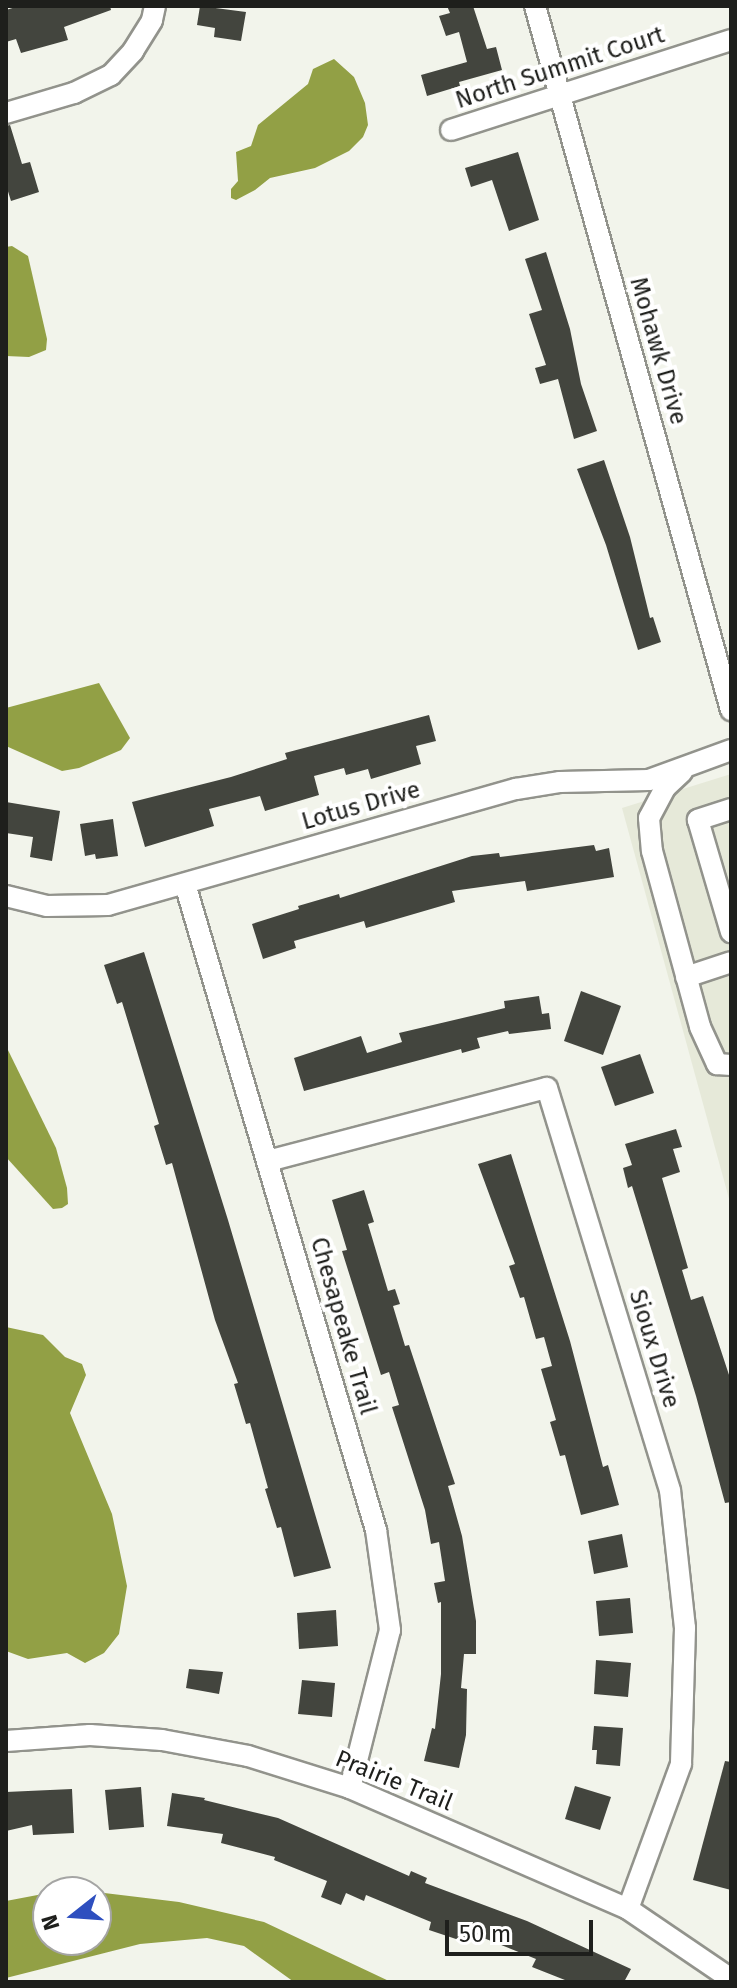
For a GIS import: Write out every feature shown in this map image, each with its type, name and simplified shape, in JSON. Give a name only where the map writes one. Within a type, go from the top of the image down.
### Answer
[{"type":"street","points":[[6,113],[74,93],[111,75],[133,51],[152,20],[155,6]]},
{"type":"street","name":"Mohawk Drive","points":[[535,6],[731,710]]},
{"type":"street","name":"North Summit Court","points":[[451,130],[731,40]]},
{"type":"street","name":"Lotus Drive","points":[[6,896],[78,908],[108,905],[516,789],[560,782],[649,780],[731,750]]},
{"type":"street","points":[[685,769],[665,788],[649,818],[652,851],[700,1027],[724,1064]]},
{"type":"street","points":[[731,809],[698,820],[731,932]]},
{"type":"street","name":"Chesapeake Trail","points":[[185,884],[376,1530],[390,1630],[350,1788]]},
{"type":"street","points":[[686,977],[731,962]]},
{"type":"street","name":"Sioux Drive","points":[[268,1161],[547,1088],[670,1490],[685,1628],[681,1764],[628,1909]]},
{"type":"street","name":"Prairie Trail","points":[[6,1741],[90,1735],[162,1740],[248,1756],[350,1788],[628,1909],[731,1979]]},
{"type":"shaded area","points":[[334,59],[354,77],[365,103],[368,125],[363,137],[349,151],[315,168],[270,178],[236,200],[231,198],[231,189],[238,181],[236,152],[251,146],[258,125],[308,84],[313,69]]},
{"type":"shaded area","points":[[12,246],[28,256],[47,339],[46,350],[29,357],[6,356],[6,247]]},
{"type":"shaded area","points":[[99,683],[130,738],[121,750],[79,768],[62,771],[6,746],[6,708]]},
{"type":"shaded area","points":[[731,774],[731,1206],[622,808]]},
{"type":"shaded area","points":[[6,1046],[56,1148],[67,1188],[68,1204],[62,1208],[53,1209],[6,1157]]},
{"type":"shaded area","points":[[6,1327],[43,1335],[65,1357],[82,1364],[86,1375],[70,1413],[112,1514],[127,1586],[119,1634],[104,1653],[85,1663],[67,1653],[28,1659],[6,1651]]},
{"type":"shaded area","points":[[112,1894],[179,1902],[264,1922],[391,1982],[294,1982],[244,1946],[207,1938],[140,1944],[112,1951]]},
{"type":"shaded area","points":[[32,1896],[32,1956],[93,1956],[6,1978],[6,1901]]},
{"type":"building","points":[[19,6],[110,6],[111,10],[64,27],[68,40],[21,53],[16,39],[6,42],[6,10]]},
{"type":"building","points":[[200,6],[246,12],[241,41],[214,37],[215,28],[197,25]]},
{"type":"building","points":[[447,6],[473,6],[487,49],[496,47],[502,70],[459,82],[460,86],[427,96],[421,75],[467,62],[459,32],[446,36],[439,16],[450,13]]},
{"type":"building","points":[[10,125],[22,164],[30,162],[39,192],[11,201],[6,185],[6,126]]},
{"type":"building","points":[[518,152],[539,220],[509,231],[492,180],[471,187],[465,168]]},
{"type":"building","points":[[546,252],[570,329],[581,384],[597,431],[574,439],[558,379],[540,384],[535,368],[546,365],[529,314],[542,310],[525,259]]},
{"type":"building","points":[[604,460],[630,537],[650,618],[653,617],[661,642],[638,650],[606,545],[577,469]]},
{"type":"building","points":[[429,715],[436,741],[416,746],[421,764],[371,779],[368,769],[346,775],[344,768],[314,776],[319,795],[265,811],[260,796],[209,809],[214,826],[145,847],[132,802],[231,777],[287,759],[285,753]]},
{"type":"building","points":[[6,802],[60,811],[52,861],[30,857],[33,837],[6,833]]},
{"type":"building","points":[[113,819],[118,856],[96,859],[95,854],[85,856],[80,824]]},
{"type":"building","points":[[594,845],[596,851],[609,848],[614,877],[527,891],[525,881],[452,891],[455,902],[366,928],[364,921],[294,941],[296,948],[263,959],[252,924],[299,909],[298,906],[339,894],[340,898],[472,856],[499,853],[500,857]]},
{"type":"building","points":[[144,952],[228,1220],[331,1568],[294,1577],[281,1527],[277,1528],[265,1489],[268,1488],[250,1423],[246,1424],[234,1384],[238,1383],[215,1320],[172,1163],[166,1165],[154,1126],[159,1124],[122,1002],[117,1004],[104,965]]},
{"type":"building","points":[[581,991],[621,1006],[603,1055],[564,1041]]},
{"type":"building","points":[[539,996],[542,1014],[549,1013],[551,1029],[509,1034],[508,1031],[477,1038],[480,1048],[462,1053],[461,1049],[304,1091],[294,1058],[361,1036],[367,1053],[402,1042],[399,1033],[505,1008],[504,1001]]},
{"type":"building","points":[[640,1054],[654,1093],[615,1106],[601,1067]]},
{"type":"building","points":[[676,1129],[682,1147],[673,1149],[680,1172],[662,1178],[688,1268],[682,1270],[691,1300],[703,1296],[731,1381],[731,1502],[725,1503],[696,1396],[632,1186],[628,1188],[623,1168],[632,1165],[625,1144]]},
{"type":"building","points":[[511,1154],[570,1341],[603,1467],[608,1465],[619,1505],[581,1515],[565,1455],[560,1456],[550,1422],[556,1420],[541,1369],[552,1366],[544,1337],[536,1339],[524,1297],[520,1298],[509,1266],[515,1264],[478,1164]]},
{"type":"building","points":[[364,1190],[374,1222],[368,1224],[388,1291],[395,1289],[400,1304],[393,1306],[405,1346],[409,1345],[455,1484],[448,1486],[462,1536],[476,1621],[476,1654],[464,1654],[461,1688],[467,1689],[466,1735],[459,1768],[424,1761],[432,1728],[435,1729],[441,1674],[441,1602],[438,1603],[434,1583],[445,1581],[439,1542],[431,1544],[425,1510],[392,1407],[399,1405],[389,1372],[381,1375],[342,1251],[347,1250],[332,1200]]},
{"type":"building","points":[[622,1534],[628,1567],[594,1574],[588,1541]]},
{"type":"building","points":[[630,1598],[633,1633],[599,1636],[596,1601]]},
{"type":"building","points":[[336,1610],[338,1646],[299,1649],[297,1613]]},
{"type":"building","points":[[596,1660],[631,1663],[628,1697],[594,1694]]},
{"type":"building","points":[[189,1669],[223,1672],[219,1694],[186,1688]]},
{"type":"building","points":[[302,1680],[335,1683],[332,1717],[298,1714]]},
{"type":"building","points":[[594,1726],[623,1728],[620,1766],[596,1764],[597,1750],[592,1750]]},
{"type":"building","points":[[725,1761],[731,1762],[731,1890],[693,1880]]},
{"type":"building","points":[[575,1786],[611,1797],[600,1830],[565,1819]]},
{"type":"building","points":[[141,1787],[144,1827],[109,1830],[105,1790]]},
{"type":"building","points":[[72,1789],[74,1833],[33,1835],[32,1825],[6,1831],[6,1792]]},
{"type":"building","points":[[172,1793],[205,1798],[278,1818],[409,1876],[411,1871],[427,1878],[425,1883],[527,1921],[631,1969],[624,1982],[570,1982],[532,1967],[536,1959],[471,1933],[468,1943],[429,1930],[431,1922],[366,1895],[364,1901],[346,1893],[341,1905],[321,1897],[327,1881],[274,1860],[275,1857],[221,1843],[223,1834],[167,1826]]}]
